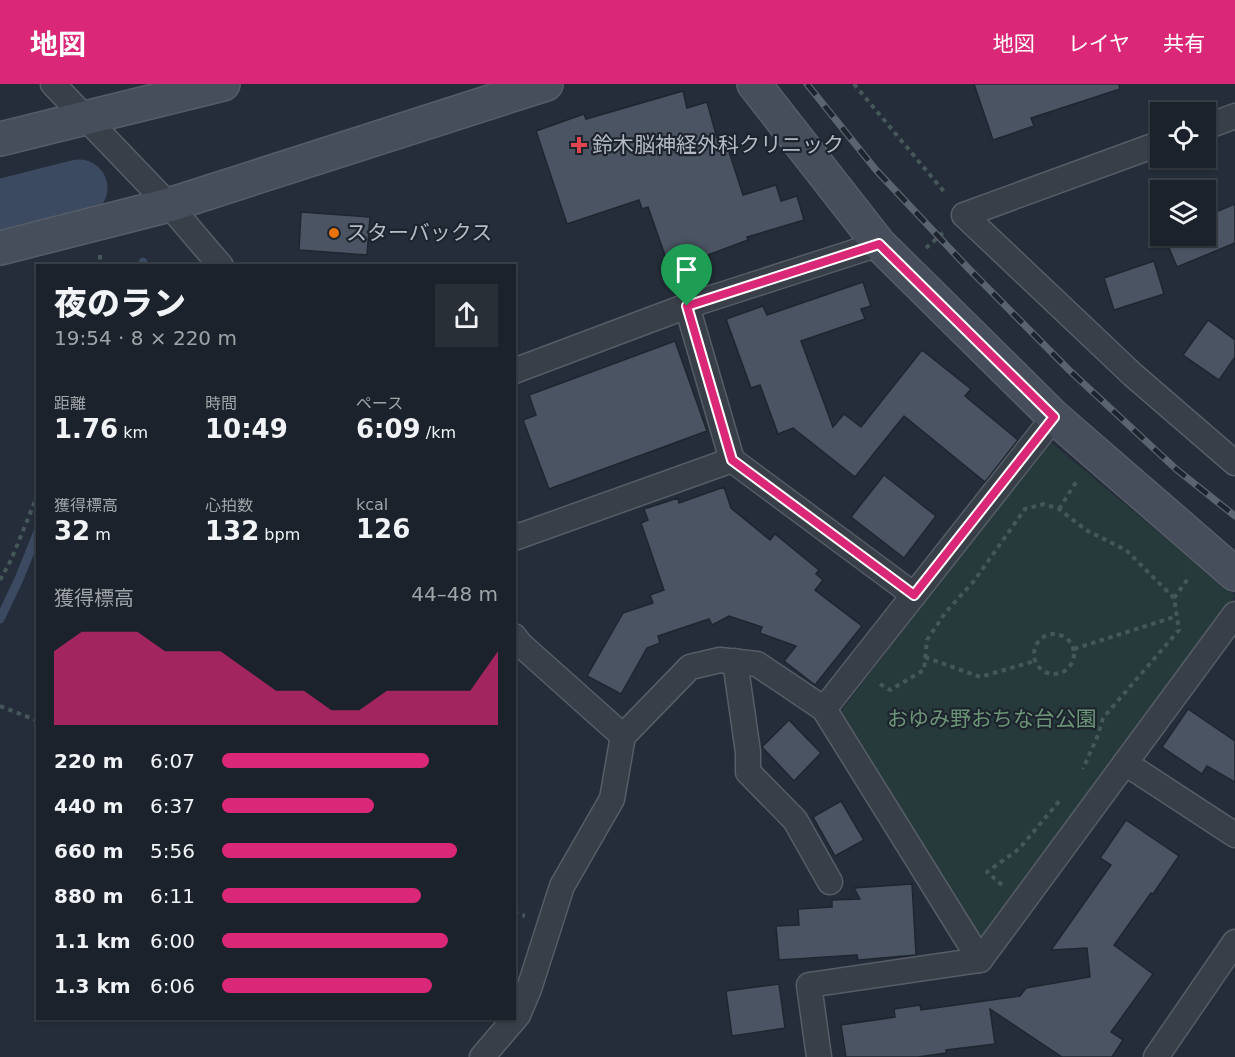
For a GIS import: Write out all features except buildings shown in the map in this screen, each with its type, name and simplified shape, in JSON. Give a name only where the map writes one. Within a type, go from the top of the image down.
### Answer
[{"type":"street","points":[[53,84],[169,205],[219,264]]},
{"type":"street","points":[[0,138],[224,84]]},
{"type":"street","points":[[0,248],[169,205],[546,84]]},
{"type":"street","points":[[754,84],[879,244],[1054,417],[1235,574]]},
{"type":"street","points":[[1216,123],[1235,116]]},
{"type":"street","points":[[1150,147],[964,215],[1133,375],[1235,463]]},
{"type":"street","points":[[516,370],[687,306],[879,244]]},
{"type":"street","points":[[687,306],[732,460],[914,595]]},
{"type":"street","points":[[824,709],[1054,417]]},
{"type":"street","points":[[516,537],[732,460]]},
{"type":"street","points":[[819,1057],[809,985],[980,960],[1235,614]]},
{"type":"street","points":[[516,638],[623,736]]},
{"type":"street","points":[[516,1017],[529,989],[562,886],[612,799],[623,736],[690,667],[720,660],[757,663],[824,709],[980,960]]},
{"type":"street","points":[[735,661],[748,752],[748,772],[795,820],[830,882]]},
{"type":"street","points":[[1125,763],[1235,834]]},
{"type":"street","points":[[1156,1057],[1235,942]]},
{"type":"street","points":[[482,1057],[513,1020]]},
{"type":"path","points":[[854,84],[964,215],[903,268]]},
{"type":"path","points":[[0,580],[11,560],[36,499]]},
{"type":"path","points":[[856,668],[890,690],[924,670],[927,640],[945,613],[974,581],[1025,509],[1044,504],[1059,509],[1086,530],[1126,550],[1174,598],[1179,630],[1103,718],[1081,775]]},
{"type":"path","points":[[1074,649],[1177,616]]},
{"type":"path","points":[[1055,633],[1063,636],[1070,641],[1074,649],[1075,658],[1070,667],[1061,674],[1050,674],[1041,670],[1035,661],[1033,654],[1035,646],[1039,639],[1046,635],[1055,633]]},
{"type":"path","points":[[925,657],[980,677],[1035,661]]},
{"type":"path","points":[[0,706],[36,720]]},
{"type":"path","points":[[1023,902],[987,872],[1019,849],[1067,791]]},
{"type":"green space","name":"おゆみ野おちな台公園","points":[[1049,441],[1235,596],[983,944],[841,711]]},
{"type":"waterway","points":[[0,208],[79,188]]},
{"type":"waterway","points":[[0,619],[36,537]]},
{"type":"railway","points":[[807,84],[876,170],[969,269],[1069,370],[1176,469],[1235,516]]},
{"type":"place","name":"鈴木脳神経外科クリニック","points":[[579,145]]},
{"type":"place","name":"スターバックス","points":[[334,233]]},
{"type":"route","points":[[879,244],[1054,417],[914,595],[732,460],[687,306],[879,244]]}]
